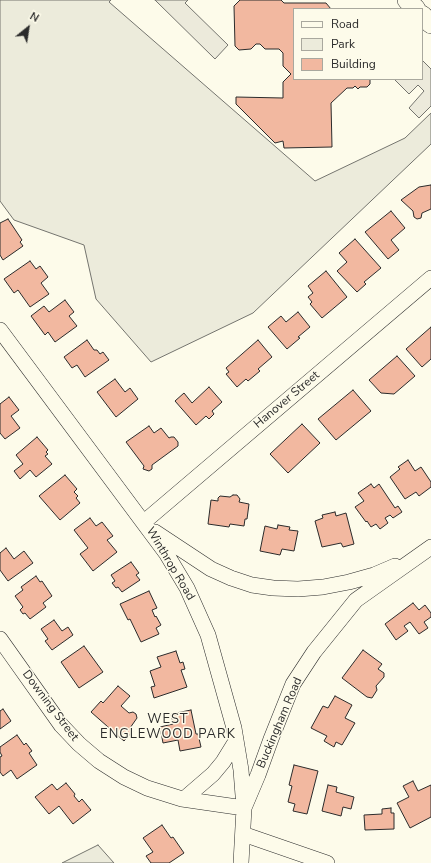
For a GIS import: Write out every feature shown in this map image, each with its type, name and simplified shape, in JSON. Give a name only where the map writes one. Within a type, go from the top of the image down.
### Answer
[{"type":"main road","points":[[407,0],[415,8]]},
{"type":"main road","points":[[423,16],[431,24]]},
{"type":"street","name":"Hanover Street","points":[[146,524],[431,278]]},
{"type":"street","name":"Winthrop Road","points":[[0,330],[146,524],[187,588],[208,635],[234,728],[241,770],[244,808],[241,863]]},
{"type":"street","points":[[146,524],[211,569],[252,585],[273,588],[298,589],[323,587],[349,582],[374,575],[430,552]]},
{"type":"street","name":"Buckingham Road","points":[[244,808],[293,684],[314,652],[356,600],[430,552]]},
{"type":"street","name":"Downing Street","points":[[0,639],[61,725],[79,744],[99,761],[124,777],[148,788],[184,799],[244,808]]},
{"type":"street","points":[[184,799],[213,774],[223,762],[236,741]]},
{"type":"street","points":[[243,834],[327,863]]},
{"type":"green space","points":[[0,0],[111,0],[109,2],[315,181],[405,138],[431,113],[431,144],[253,313],[151,362],[96,299],[84,245],[14,220],[0,201]]},
{"type":"green space","points":[[98,845],[114,863],[62,863]]},
{"type":"shaded area","points":[[155,0],[188,0],[185,3],[228,45],[215,59]]},
{"type":"shaded area","points":[[423,61],[431,69],[431,106],[419,118],[409,108],[424,91],[418,85],[409,94],[395,80],[423,80]]},
{"type":"building","points":[[240,0],[281,0],[284,3],[326,3],[330,8],[293,8],[293,80],[370,80],[370,84],[367,87],[360,87],[358,89],[355,86],[353,88],[347,88],[331,103],[332,147],[284,148],[283,141],[275,143],[236,104],[236,97],[283,98],[283,82],[291,74],[283,66],[283,53],[279,49],[265,49],[260,44],[256,44],[251,49],[239,50],[235,46],[234,6]]},
{"type":"building","points":[[431,185],[431,209],[422,213],[421,218],[417,219],[414,217],[413,211],[401,200],[419,187]]},
{"type":"building","points":[[391,211],[405,228],[391,240],[399,250],[388,259],[365,232]]},
{"type":"building","points":[[8,219],[22,240],[20,242],[23,246],[3,260],[0,255],[0,223]]},
{"type":"building","points":[[355,239],[381,268],[364,282],[366,284],[357,292],[337,271],[347,262],[339,253]]},
{"type":"building","points":[[30,261],[36,269],[40,266],[48,277],[41,283],[49,294],[30,307],[18,290],[14,293],[4,279]]},
{"type":"building","points":[[326,271],[347,297],[322,318],[310,304],[312,302],[308,297],[313,293],[308,286]]},
{"type":"building","points":[[65,300],[74,312],[69,316],[77,326],[55,342],[48,332],[45,335],[31,316],[44,306],[49,312]]},
{"type":"building","points":[[298,312],[310,327],[287,349],[268,327],[281,316],[286,322]]},
{"type":"building","points":[[431,327],[431,359],[422,367],[406,349]]},
{"type":"building","points":[[87,340],[94,350],[97,350],[100,354],[103,352],[109,360],[85,377],[77,365],[72,368],[64,357]]},
{"type":"building","points":[[258,340],[272,357],[258,369],[260,371],[248,381],[246,379],[237,387],[226,374],[229,372],[226,368]]},
{"type":"building","points":[[397,356],[415,376],[394,394],[381,393],[369,380]]},
{"type":"building","points":[[115,379],[125,392],[130,388],[138,399],[116,417],[97,392]]},
{"type":"building","points":[[209,387],[222,402],[212,411],[214,414],[209,419],[206,416],[196,425],[175,401],[184,393],[192,403]]},
{"type":"building","points":[[353,390],[371,411],[336,440],[318,419]]},
{"type":"building","points":[[9,397],[19,410],[11,416],[20,428],[5,439],[0,433],[0,404]]},
{"type":"building","points":[[302,424],[320,443],[288,473],[270,454]]},
{"type":"building","points":[[149,426],[154,433],[161,428],[169,438],[174,437],[178,442],[178,446],[152,465],[152,469],[149,471],[143,469],[144,466],[126,442]]},
{"type":"building","points":[[37,437],[48,450],[46,452],[48,454],[45,456],[52,464],[36,477],[30,470],[20,479],[14,471],[23,464],[16,455]]},
{"type":"building","points":[[408,460],[415,471],[421,467],[431,482],[431,487],[419,496],[416,492],[405,499],[390,477],[400,469],[398,467]]},
{"type":"building","points":[[65,475],[77,489],[74,492],[78,496],[76,498],[80,503],[60,520],[39,496]]},
{"type":"building","points":[[371,484],[374,488],[379,484],[395,508],[398,506],[402,512],[393,518],[390,515],[385,518],[388,523],[380,529],[376,524],[371,527],[355,507],[364,501],[358,493]]},
{"type":"building","points":[[237,495],[240,499],[239,502],[249,504],[247,519],[245,519],[244,526],[230,524],[229,527],[208,524],[211,500],[218,501],[220,496],[230,497]]},
{"type":"building","points":[[335,512],[336,516],[346,513],[354,544],[343,547],[341,543],[322,547],[315,521],[323,518],[322,515]]},
{"type":"building","points":[[90,518],[96,526],[102,522],[113,536],[107,540],[117,552],[93,571],[80,554],[88,548],[74,530]]},
{"type":"building","points":[[278,525],[290,527],[289,530],[298,531],[294,551],[282,549],[280,555],[260,551],[265,526],[277,529]]},
{"type":"building","points":[[6,548],[14,559],[24,551],[33,563],[8,581],[0,570],[0,553]]},
{"type":"building","points":[[131,562],[139,573],[136,575],[140,580],[122,592],[112,583],[115,581],[111,575]]},
{"type":"building","points":[[36,576],[40,582],[42,581],[52,596],[43,603],[46,607],[30,619],[20,610],[23,607],[15,596],[23,590],[21,587]]},
{"type":"building","points":[[149,591],[157,608],[152,610],[161,625],[156,628],[159,634],[141,642],[130,619],[128,620],[120,604]]},
{"type":"building","points":[[413,603],[419,610],[425,605],[431,613],[431,617],[424,622],[428,628],[419,634],[410,622],[404,626],[408,631],[396,640],[385,624]]},
{"type":"building","points":[[54,620],[62,631],[68,627],[73,635],[52,650],[45,641],[48,639],[41,629]]},
{"type":"building","points":[[84,646],[103,672],[79,688],[61,662]]},
{"type":"building","points":[[363,650],[382,664],[378,669],[384,673],[384,677],[376,686],[377,690],[372,698],[367,697],[342,678]]},
{"type":"building","points":[[176,651],[180,663],[183,662],[185,669],[181,670],[187,687],[154,698],[151,687],[155,686],[150,671],[161,667],[157,657]]},
{"type":"building","points":[[118,686],[130,696],[121,706],[129,713],[133,712],[136,714],[137,718],[130,728],[133,731],[124,741],[91,712],[101,701],[103,703]]},
{"type":"building","points":[[335,696],[352,705],[345,718],[355,723],[342,745],[336,742],[334,747],[324,741],[327,736],[311,728],[323,706],[328,708]]},
{"type":"building","points":[[3,709],[11,721],[0,729],[0,711]]},
{"type":"building","points":[[191,710],[196,734],[198,734],[201,747],[180,751],[178,740],[163,743],[160,727],[173,724],[171,714]]},
{"type":"building","points":[[17,735],[24,745],[26,743],[32,751],[29,753],[37,765],[17,779],[11,770],[3,776],[0,772],[0,757],[2,756],[0,747]]},
{"type":"building","points":[[294,765],[318,771],[307,814],[293,811],[295,804],[288,802],[292,786],[289,785]]},
{"type":"building","points":[[413,781],[418,791],[431,785],[431,817],[410,828],[397,803],[409,797],[403,786]]},
{"type":"building","points":[[66,783],[75,794],[74,796],[79,802],[82,799],[91,810],[73,824],[59,806],[49,814],[35,797],[52,784],[57,790]]},
{"type":"building","points":[[328,785],[337,787],[336,792],[354,797],[351,809],[343,807],[341,816],[322,811]]},
{"type":"building","points":[[391,808],[391,813],[394,813],[394,829],[365,830],[364,815],[382,814],[382,809]]},
{"type":"building","points":[[162,825],[171,838],[173,837],[184,853],[169,863],[151,863],[146,856],[153,852],[143,838]]},
{"type":"district","name":"WEST ENGLEWOOD PARK","points":[[168,728]]}]
